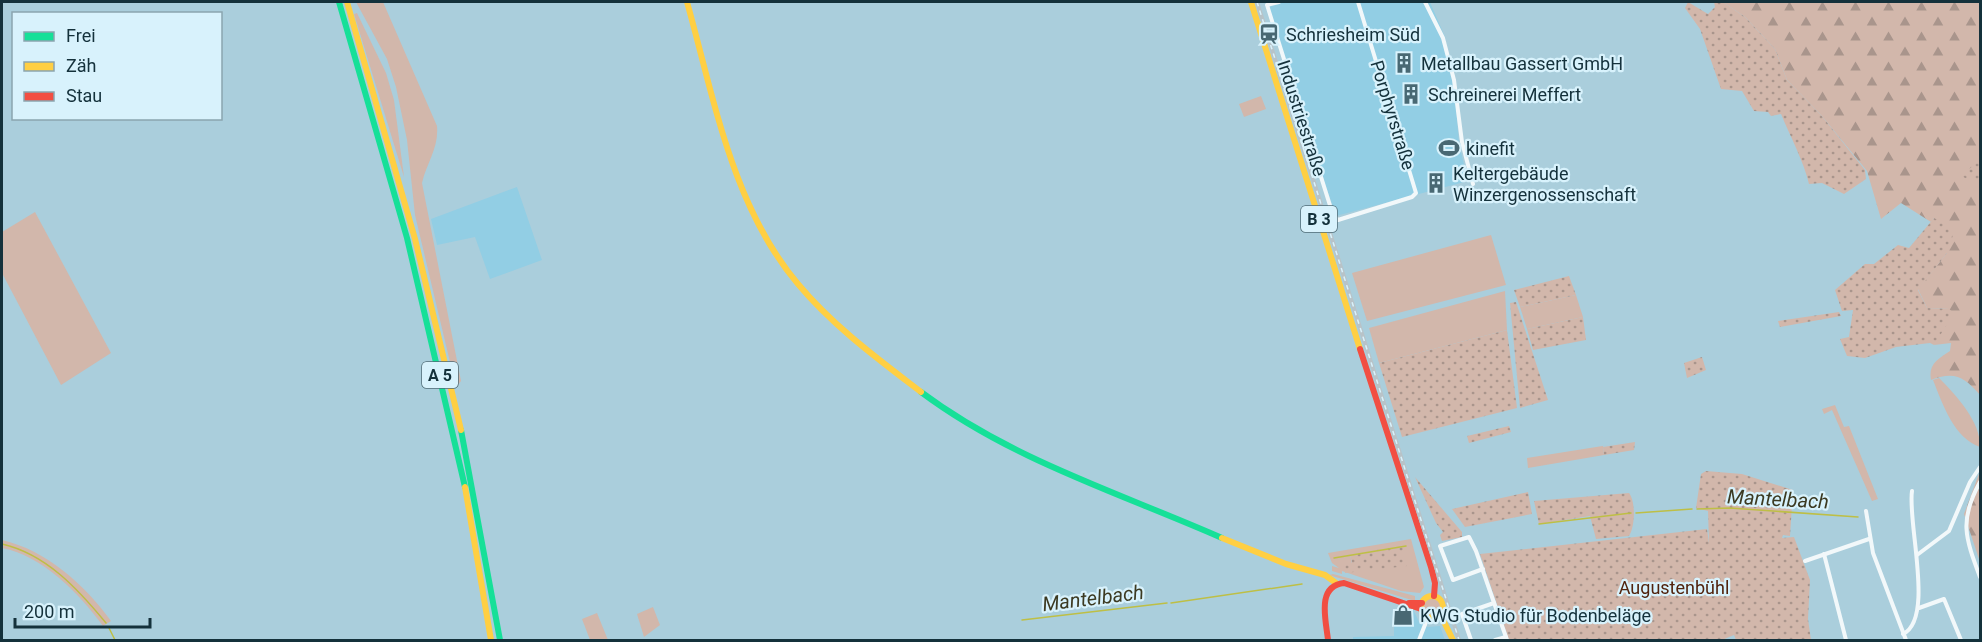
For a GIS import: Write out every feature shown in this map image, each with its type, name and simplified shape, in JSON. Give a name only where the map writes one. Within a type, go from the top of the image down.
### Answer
[{"type":"main road","name":"A 5","points":[[339,2],[373,113],[422,296],[465,485],[491,640]]},
{"type":"main road","name":"A 5","points":[[348,2],[397,169],[438,324],[473,484],[500,640]]},
{"type":"main road","points":[[687,2],[732,157],[750,208],[778,257],[799,286],[830,318],[913,386],[953,415],[996,441],[1337,583],[1421,606],[1428,617],[1435,618],[1440,614]]},
{"type":"main road","name":"B 3","points":[[1251,2],[1397,469],[1431,567],[1435,583],[1434,596],[1442,603],[1440,614],[1453,640]]},
{"type":"main road","points":[[1318,574],[1328,588]]},
{"type":"main road","points":[[1329,640],[1325,596],[1328,588],[1337,583]]},
{"type":"main road","points":[[1421,606],[1425,598],[1434,596]]},
{"type":"street","name":"Industriestraße","points":[[1280,2],[1267,5],[1334,217],[1342,220],[1415,195]]},
{"type":"street","name":"Porphyrstraße","points":[[1358,2],[1415,195]]},
{"type":"street","points":[[1425,2],[1443,38],[1454,80],[1462,142],[1473,184]]},
{"type":"street","points":[[1917,555],[1949,531],[1973,476],[1980,467]]},
{"type":"street","points":[[1980,482],[1965,514],[1972,553],[1980,577]]},
{"type":"street","points":[[1904,634],[1915,622],[1918,608],[1917,555],[1911,515],[1912,491]]},
{"type":"street","points":[[1866,511],[1869,540],[1906,640]]},
{"type":"street","points":[[1483,569],[1452,580],[1440,546],[1468,536],[1483,569],[1507,639],[1496,640]]},
{"type":"street","points":[[1805,561],[1869,540]]},
{"type":"street","points":[[1824,554],[1846,640]]},
{"type":"street","points":[[1918,608],[1944,599],[1961,640]]},
{"type":"street","points":[[1471,640],[1462,614],[1494,603]]},
{"type":"street","points":[[1419,640],[1428,617]]},
{"type":"shaded area","points":[[1265,2],[1430,2],[1445,37],[1455,94],[1459,144],[1468,181],[1336,216]]},
{"type":"shaded area","points":[[517,187],[542,260],[490,279],[475,237],[437,245],[431,219]]},
{"type":"shaded area","points":[[1413,609],[1419,622],[1428,627],[1440,626],[1445,640],[1353,640],[1353,637],[1394,636],[1394,610]]},
{"type":"green space","points":[[356,2],[383,2],[437,126],[434,148],[422,183],[461,381],[458,385],[450,362],[415,215],[407,140],[396,87],[387,59]]},
{"type":"green space","points":[[1688,2],[1708,14],[1715,7],[1714,2],[1723,2],[1745,17],[1775,49],[1787,80],[1821,115],[1865,170],[1866,179],[1844,194],[1822,183],[1809,184],[1781,114],[1771,116],[1768,112],[1754,111],[1742,91],[1721,89],[1700,29],[1685,8]]},
{"type":"green space","points":[[1723,2],[1980,2],[1980,395],[1958,377],[1947,376],[1931,380],[1930,374],[1933,366],[1938,359],[1950,351],[1951,343],[1934,345],[1949,309],[1927,308],[1918,289],[1947,253],[1934,218],[1931,222],[1901,203],[1881,219],[1867,171],[1821,115],[1787,80],[1775,49],[1745,17]]},
{"type":"green space","points":[[357,13],[386,73],[394,100],[404,177],[354,14]]},
{"type":"green space","points":[[1261,96],[1266,109],[1244,117],[1239,104]]},
{"type":"green space","points":[[1980,160],[1980,185],[1961,176]]},
{"type":"green space","points":[[35,212],[111,353],[61,385],[2,273],[2,232]]},
{"type":"green space","points":[[1934,218],[1955,229],[1947,253],[1918,290],[1927,308],[1949,309],[1954,313],[1934,345],[1930,343],[1896,347],[1865,358],[1847,356],[1840,339],[1849,337],[1853,310],[1842,311],[1835,290],[1865,264],[1874,264],[1898,245],[1909,248]]},
{"type":"green space","points":[[1491,235],[1506,285],[1367,321],[1352,273]]},
{"type":"green space","points":[[1569,276],[1576,295],[1520,307],[1514,290]]},
{"type":"green space","points":[[1505,291],[1507,330],[1379,363],[1369,328]]},
{"type":"green space","points":[[1576,295],[1583,317],[1527,329],[1520,307]]},
{"type":"green space","points":[[1516,302],[1548,400],[1520,408],[1510,303]]},
{"type":"green space","points":[[1839,312],[1841,316],[1780,327],[1778,321]]},
{"type":"green space","points":[[1583,317],[1586,340],[1533,350],[1527,329]]},
{"type":"green space","points":[[1507,330],[1517,408],[1402,437],[1379,363]]},
{"type":"green space","points":[[1702,357],[1706,370],[1687,378],[1684,363]]},
{"type":"green space","points":[[1939,378],[1960,401],[1972,419],[1980,447],[1963,436],[1950,420],[1933,380]]},
{"type":"green space","points":[[1835,405],[1844,427],[1849,426],[1878,499],[1872,501],[1832,410],[1824,414],[1822,409]]},
{"type":"green space","points":[[1509,426],[1511,432],[1469,443],[1467,436]]},
{"type":"green space","points":[[1634,441],[1603,446],[1604,455],[1528,468],[1527,458]]},
{"type":"green space","points":[[1635,442],[1634,450],[1604,455],[1603,447]]},
{"type":"green space","name":"Augustenbühl","points":[[1706,471],[1742,474],[1793,490],[1790,536],[1783,535],[1782,538],[1794,537],[1810,580],[1808,619],[1811,640],[1736,640],[1734,635],[1722,640],[1509,640],[1480,554],[1707,529],[1709,543],[1708,511],[1696,508],[1701,474]]},
{"type":"green space","points":[[1980,471],[1980,562],[1964,514]]},
{"type":"green space","points":[[1415,477],[1462,532],[1462,537],[1442,541],[1440,535],[1443,532],[1436,523]]},
{"type":"green space","points":[[1528,492],[1532,514],[1465,527],[1452,509]]},
{"type":"green space","points":[[1629,493],[1633,502],[1634,515],[1633,527],[1629,536],[1596,539],[1590,516],[1539,524],[1534,501]]},
{"type":"green space","points":[[1411,539],[1424,587],[1420,593],[1401,591],[1342,571],[1342,574],[1332,571],[1332,566],[1339,568],[1332,563],[1328,553]],"holes":[[[1350,554],[1407,566],[1352,564]]]},
{"type":"green space","points":[[2,540],[34,552],[63,571],[77,582],[111,621],[103,626],[83,601],[59,578],[32,559],[2,548]]},
{"type":"green space","points":[[1403,546],[1407,566],[1345,573],[1344,564],[1352,563],[1350,554]]},
{"type":"green space","points":[[1333,574],[1415,596],[1415,601],[1329,575]]},
{"type":"green space","points":[[1428,598],[1436,598],[1441,603],[1439,614],[1428,616],[1423,611],[1423,603]]},
{"type":"green space","points":[[653,607],[660,625],[644,637],[637,614]]},
{"type":"green space","points":[[597,613],[608,640],[590,640],[582,619]]},
{"type":"waterway","name":"Mantelbach","points":[[1697,509],[1730,508],[1858,517]]},
{"type":"waterway","name":"Mantelbach","points":[[1636,513],[1692,509]]},
{"type":"waterway","name":"Mantelbach","points":[[1539,524],[1631,513]]},
{"type":"waterway","points":[[2,544],[18,549],[47,564],[72,586],[106,623]]},
{"type":"waterway","name":"Mantelbach","points":[[1334,558],[1406,546]]},
{"type":"waterway","name":"Mantelbach","points":[[1171,603],[1302,584]]},
{"type":"waterway","name":"Mantelbach","points":[[1022,620],[1167,603]]},
{"type":"waterway","points":[[109,628],[115,640]]},
{"type":"railway","points":[[1257,2],[1459,640]]},
{"type":"traffic: fast","points":[[339,2],[407,238],[465,487]]},
{"type":"traffic: fast","points":[[921,392],[956,416],[1029,456],[1222,538]]},
{"type":"traffic: fast","points":[[461,430],[500,640]]},
{"type":"traffic: slow","points":[[347,2],[415,239],[461,430]]},
{"type":"traffic: slow","points":[[687,2],[728,150],[741,186],[775,253],[798,284],[826,314],[856,341],[921,392]]},
{"type":"traffic: slow","points":[[1251,2],[1360,349]]},
{"type":"traffic: slow","points":[[465,487],[491,640]]},
{"type":"traffic: slow","points":[[1222,538],[1286,564],[1325,575],[1336,583]]},
{"type":"traffic: slow","points":[[1432,596],[1440,599],[1443,607],[1440,615],[1432,618],[1424,615],[1421,607],[1424,599],[1432,596]]},
{"type":"traffic: slow","points":[[1440,614],[1453,640]]},
{"type":"traffic: jam","points":[[1360,349],[1431,567],[1435,583],[1434,596]]},
{"type":"traffic: jam","points":[[1328,640],[1326,597],[1335,585],[1344,583],[1421,609]]},
{"type":"traffic: jam","points":[[1409,603],[1422,603]]},
{"type":"place","name":"Schriesheim Süd","points":[[1269,34]]},
{"type":"place","name":"Metallbau Gassert GmbH","points":[[1404,63]]},
{"type":"place","name":"Schreinerei Meffert","points":[[1411,94]]},
{"type":"place","name":"kinefit","points":[[1449,148]]},
{"type":"place","name":"Keltergebäude Winzergenossenschaft","points":[[1436,183]]},
{"type":"place","name":"KWG Studio für Bodenbeläge","points":[[1403,615]]}]
